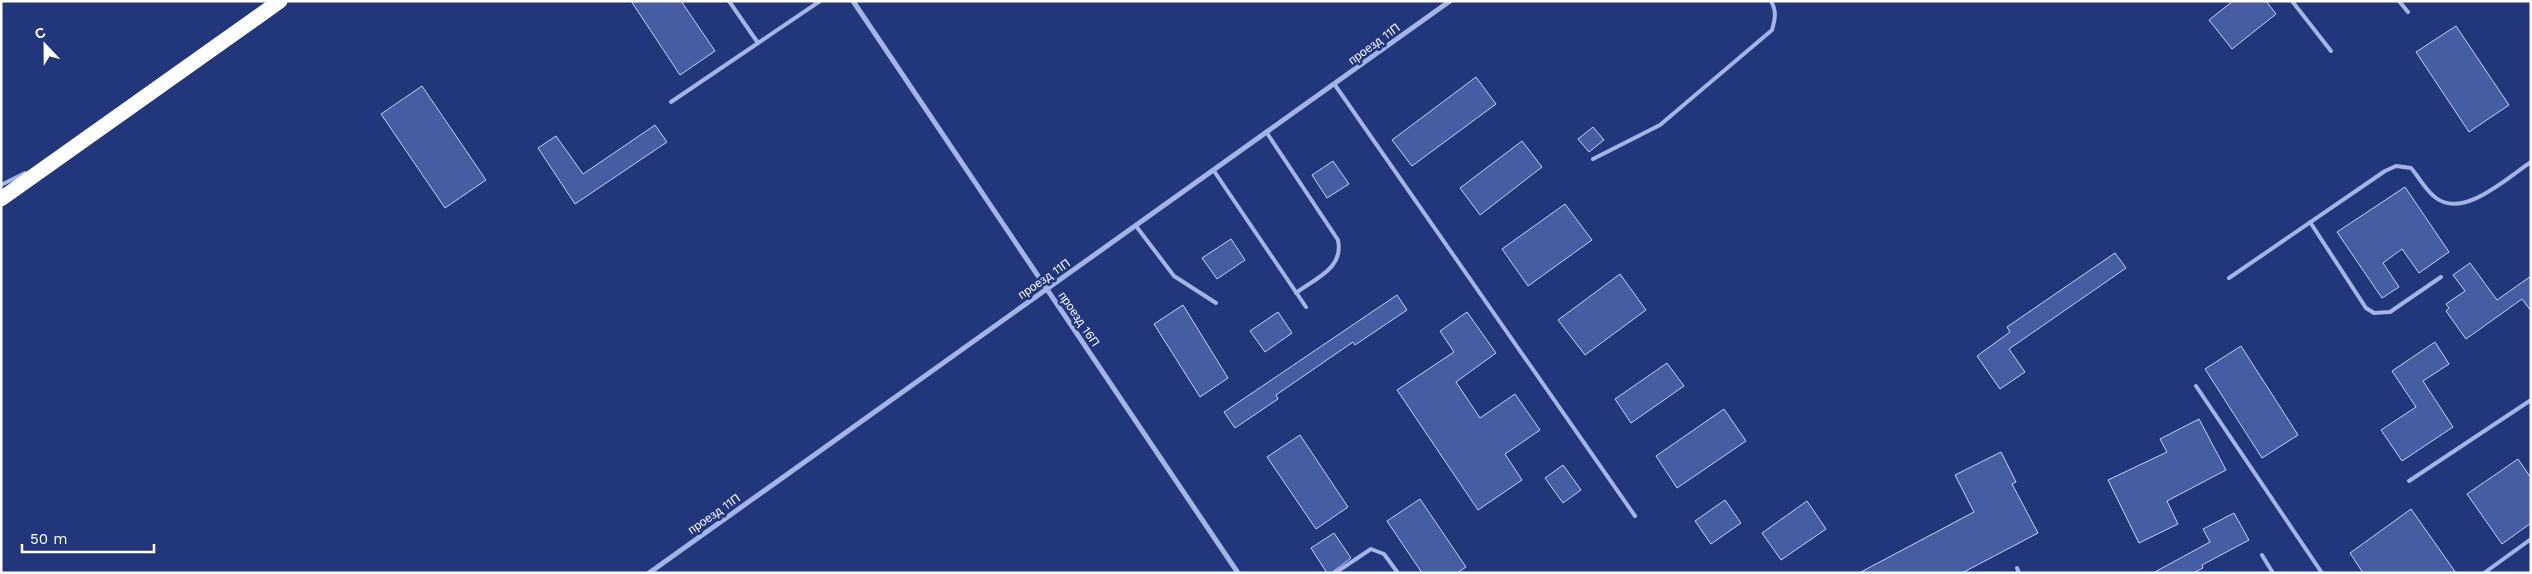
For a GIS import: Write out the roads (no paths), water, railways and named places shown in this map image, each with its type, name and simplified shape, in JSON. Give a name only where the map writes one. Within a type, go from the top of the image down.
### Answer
[{"type":"highway","points":[[1,199],[280,1]]},
{"type":"street","name":"проезд 16П","points":[[853,1],[1238,573]]},
{"type":"street","name":"проезд 11П","points":[[649,573],[1335,85],[1450,1]]},
{"type":"lane","points":[[729,1],[758,43]]},
{"type":"lane","points":[[671,102],[820,1]]},
{"type":"lane","points":[[1593,159],[1660,125],[1772,30],[1775,8],[1771,1]]},
{"type":"lane","points":[[2292,1],[2331,51]]},
{"type":"lane","points":[[2398,1],[2408,12]]},
{"type":"lane","points":[[1335,85],[1635,516]]},
{"type":"lane","points":[[1267,133],[1338,240],[1340,250],[1335,265],[1296,293]]},
{"type":"lane","points":[[1,186],[66,154]]},
{"type":"lane","points":[[2229,278],[2385,171],[2396,166],[2411,168],[2435,197],[2443,202],[2458,204],[2480,196],[2531,162]]},
{"type":"lane","points":[[1214,171],[1306,308]]},
{"type":"lane","points":[[2310,222],[2366,308],[2374,313],[2390,312],[2441,277]]},
{"type":"lane","points":[[1136,226],[1164,266],[1174,276],[1216,304]]},
{"type":"lane","points":[[2196,386],[2322,573]]},
{"type":"lane","points":[[2409,481],[2531,400]]},
{"type":"lane","points":[[2484,573],[2531,539]]},
{"type":"lane","points":[[1335,573],[1371,549],[1384,554],[1398,573]]},
{"type":"lane","points":[[2262,555],[2273,573]]}]
